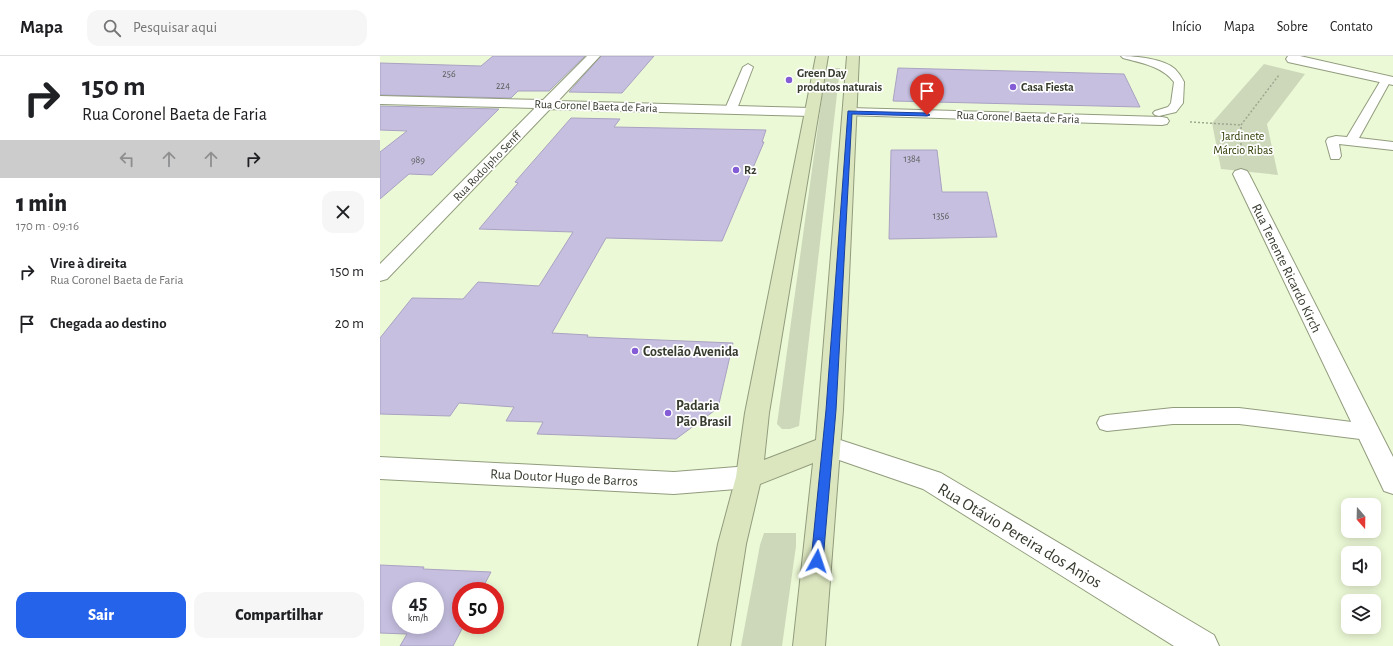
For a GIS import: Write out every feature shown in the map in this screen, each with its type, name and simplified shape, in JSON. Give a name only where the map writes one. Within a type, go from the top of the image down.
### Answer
[{"type":"main road","points":[[714,646],[732,544],[749,477],[757,413],[822,56]]},
{"type":"main road","points":[[809,646],[828,446],[853,56]]},
{"type":"main road","points":[[749,477],[828,446]]},
{"type":"street","name":"Rua Rodolpho Senff","points":[[380,275],[594,56]]},
{"type":"street","points":[[1293,57],[1389,81]]},
{"type":"street","name":"Rua Coronel Baeta de Faria","points":[[380,100],[812,112]]},
{"type":"street","name":"Rua Coronel Baeta de Faria","points":[[850,112],[1160,117]]},
{"type":"street","name":"Rua Tenente Ricardo Kirch","points":[[1241,174],[1393,483]]},
{"type":"street","name":"Rua Otávio Pereira dos Anjos","points":[[828,446],[932,481],[1203,646]]},
{"type":"street","name":"Rua Doutor Hugo de Barros","points":[[380,468],[674,483],[749,477]]},
{"type":"lane","points":[[1126,56],[1150,62],[1171,72],[1179,82],[1177,103],[1172,110],[1160,117]]},
{"type":"lane","points":[[731,109],[748,68]]},
{"type":"lane","points":[[1352,141],[1389,81]]},
{"type":"lane","points":[[1335,156],[1332,141],[1336,140],[1393,146]]},
{"type":"lane","points":[[1107,423],[1173,416],[1239,416],[1368,432]]},
{"type":"path","points":[[1241,174],[1241,125],[1293,57]]},
{"type":"path","points":[[1160,117],[1241,125]]},
{"type":"green space","name":"Jardinete Márcio Ribas","points":[[1264,64],[1305,74],[1267,124],[1278,175],[1221,169],[1212,123]]},
{"type":"green space","points":[[826,68],[840,68],[799,426],[790,429],[782,429],[777,424]]},
{"type":"green space","points":[[764,533],[796,533],[796,546],[782,646],[741,646],[760,545]]},
{"type":"building","points":[[493,56],[585,56],[549,91],[518,91],[511,98],[380,95],[380,63],[481,66]]},
{"type":"building","points":[[601,56],[654,56],[622,93],[569,92]]},
{"type":"building","name":"Casa Fiesta","points":[[898,68],[1124,74],[1140,107],[893,101]]},
{"type":"building","points":[[380,106],[499,109],[432,175],[409,174],[380,199],[380,152],[407,131],[380,130]]},
{"type":"building","points":[[571,118],[620,119],[614,127],[766,130],[762,142],[764,142],[722,241],[606,238],[552,333],[588,335],[587,337],[733,343],[718,408],[676,439],[537,434],[543,422],[506,421],[514,407],[459,403],[450,416],[380,414],[380,338],[412,298],[463,299],[478,282],[539,286],[573,232],[479,229],[518,183],[515,182]]},
{"type":"building","points":[[891,150],[937,150],[942,192],[987,192],[997,237],[889,239]]},
{"type":"building","points":[[380,565],[424,567],[423,569],[491,572],[486,582],[452,582],[452,634],[459,634],[453,646],[400,646],[407,634],[444,634],[444,582],[392,582],[392,633],[380,633]]},
{"type":"place","name":"Green Day produtos naturais","points":[[789,80]]},
{"type":"place","name":"Casa Fiesta","points":[[1013,87]]},
{"type":"place","name":"R2","points":[[736,170]]},
{"type":"place","name":"Costelão Avenida","points":[[635,351]]},
{"type":"place","name":"Padaria Pão Brasil","points":[[668,413]]},
{"type":"route","points":[[817,561],[831,410],[850,112],[927,115]]}]
